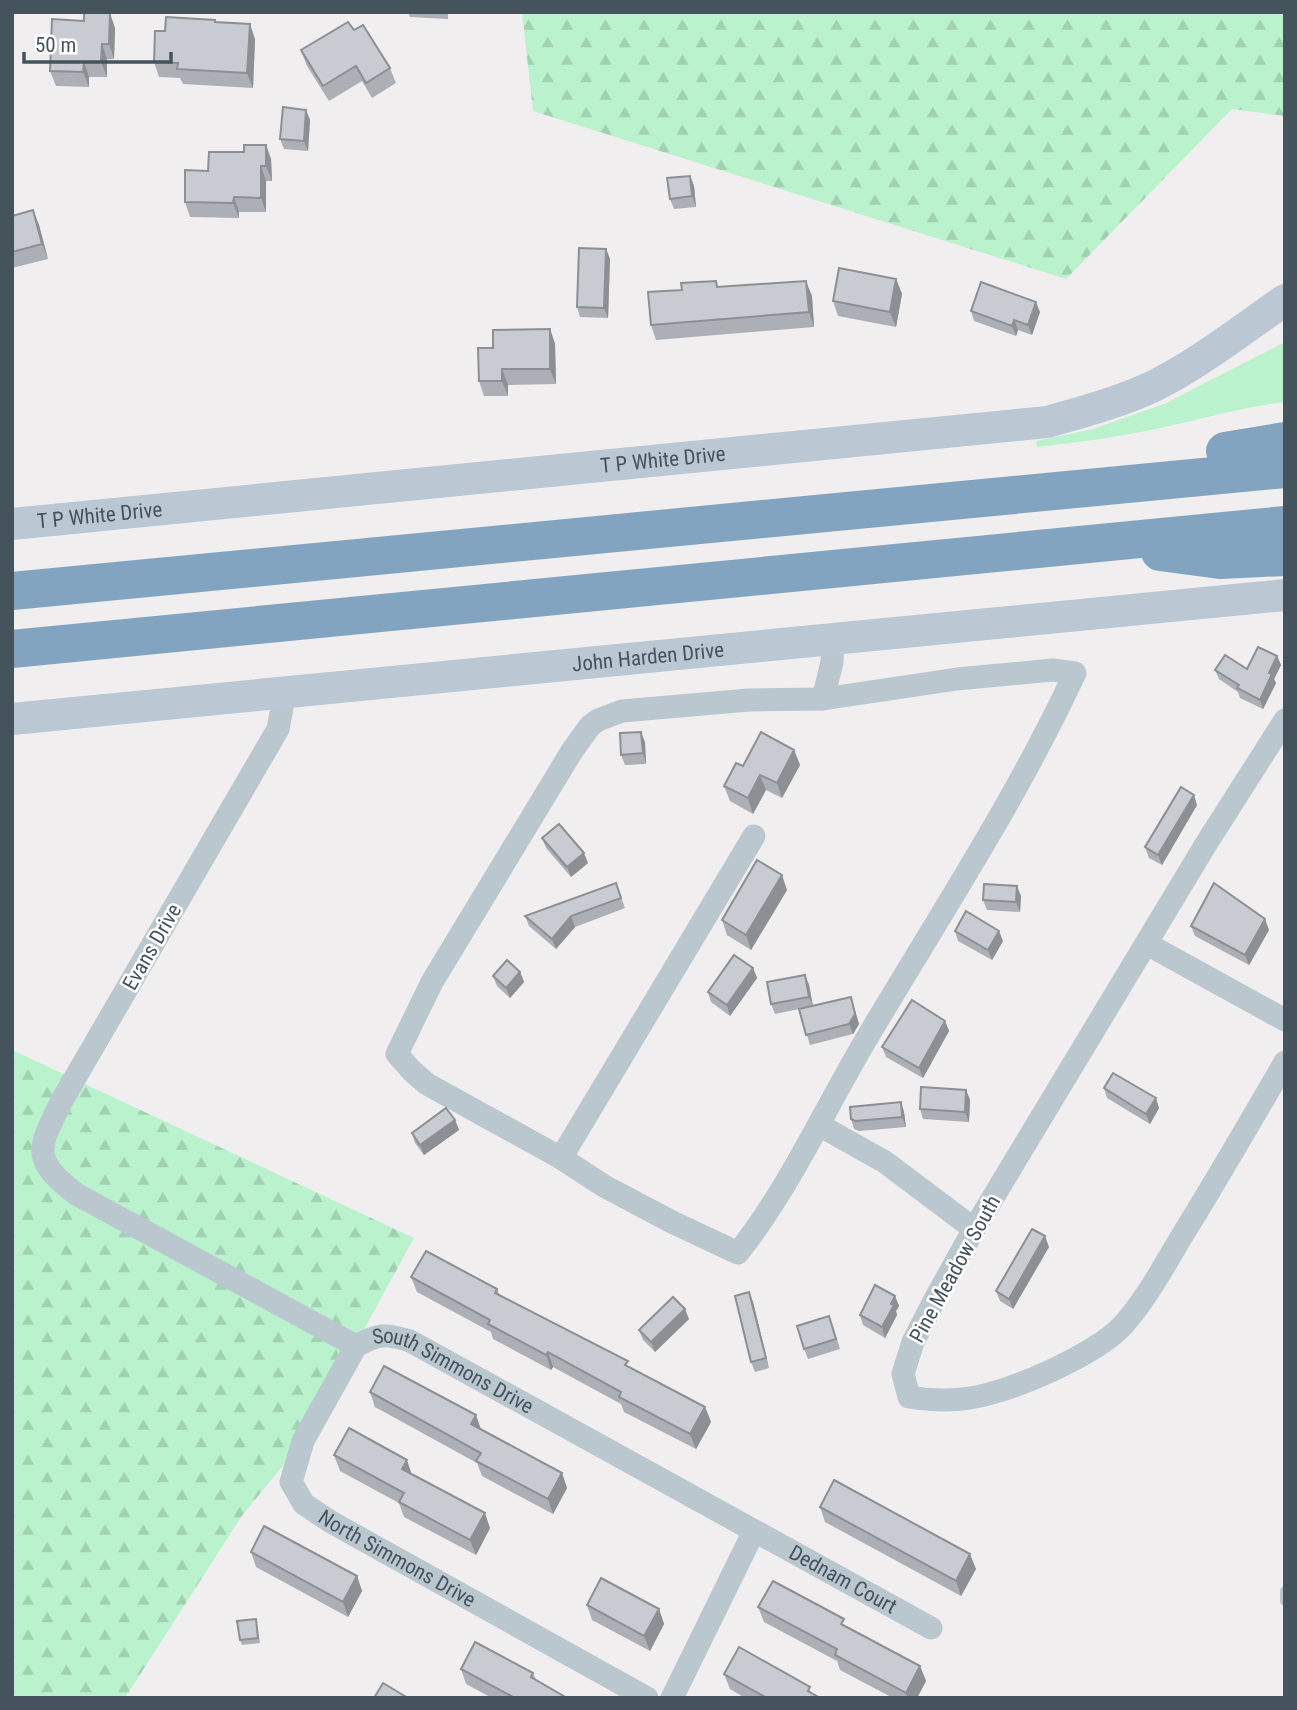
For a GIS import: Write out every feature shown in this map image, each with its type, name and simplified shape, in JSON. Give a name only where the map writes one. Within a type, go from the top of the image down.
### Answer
[{"type":"highway","points":[[986,496],[1285,441]]},
{"type":"highway","points":[[12,591],[1285,469]]},
{"type":"highway","points":[[12,649],[1285,525]]},
{"type":"highway","points":[[1095,543],[1220,560],[1285,557]]},
{"type":"street","name":"T P White Drive","points":[[12,524],[1046,422],[1102,406],[1155,385],[1285,300]]},
{"type":"street","name":"John Harden Drive","points":[[12,719],[1285,595]]},
{"type":"street","points":[[823,699],[832,662],[833,639]]},
{"type":"street","points":[[1053,670],[1075,673],[1001,816],[865,1040],[819,1125],[754,1233],[738,1253],[672,1223],[604,1186],[561,1157],[428,1084],[412,1072],[397,1054],[432,982],[572,751],[590,726],[622,711],[749,700],[823,699],[1004,674],[1053,670]]},
{"type":"street","name":"Evans Drive","points":[[76,1194],[54,1178],[43,1158],[42,1140],[61,1102],[278,729],[285,692]]},
{"type":"street","name":"Pine Meadow South","points":[[1285,720],[1206,844],[974,1229],[913,1342],[903,1374],[909,1397],[934,1400],[965,1399],[1007,1387],[1070,1361],[1100,1344],[1123,1325],[1164,1267],[1285,1062]]},
{"type":"street","points":[[561,1157],[754,836]]},
{"type":"street","points":[[1147,944],[1285,1020]]},
{"type":"street","points":[[819,1125],[885,1162],[974,1229]]},
{"type":"street","name":"South Simmons Drive","points":[[76,1194],[356,1346],[376,1335],[410,1341],[754,1531]]},
{"type":"street","name":"North Simmons Drive","points":[[356,1346],[303,1441],[291,1482],[304,1504],[358,1538],[647,1698]]},
{"type":"street","points":[[672,1698],[754,1531]]},
{"type":"street","name":"Dednam Court","points":[[754,1531],[930,1629]]},
{"type":"lane","points":[[1285,1591],[1285,1601]]},
{"type":"green space","points":[[522,12],[1285,12],[1285,116],[1232,109],[1066,279],[533,111]]},
{"type":"green space","points":[[1285,342],[1285,402],[1126,435],[1037,447],[1036,441],[1093,429],[1164,404]]},
{"type":"green space","points":[[12,1050],[414,1238],[303,1441],[241,1517],[125,1698],[12,1698]]},
{"type":"building","points":[[84,12],[110,13],[109,44],[102,44],[101,62],[84,62],[83,72],[50,71],[52,19],[84,21]]},
{"type":"building","points":[[166,17],[250,24],[247,73],[177,69],[178,63],[154,62],[155,31],[165,31]]},
{"type":"building","points":[[348,22],[354,30],[363,25],[390,68],[366,83],[356,66],[323,86],[301,50]]},
{"type":"building","points":[[283,107],[306,110],[304,141],[280,139]]},
{"type":"building","points":[[244,145],[266,145],[266,166],[261,166],[261,198],[234,197],[233,203],[185,202],[185,170],[208,171],[209,152],[244,152]]},
{"type":"building","points":[[690,176],[692,196],[670,199],[667,178]]},
{"type":"building","points":[[33,210],[42,244],[12,252],[12,216]]},
{"type":"building","points":[[579,248],[606,249],[604,308],[577,307]]},
{"type":"building","points":[[839,268],[896,279],[890,312],[833,301]]},
{"type":"building","points":[[716,281],[717,287],[806,281],[809,312],[651,325],[648,292],[682,290],[681,283]]},
{"type":"building","points":[[981,282],[1036,302],[1028,325],[1014,320],[1012,326],[971,311]]},
{"type":"building","points":[[550,329],[550,369],[502,369],[502,381],[479,381],[478,348],[493,348],[493,330]]},
{"type":"building","points":[[1258,647],[1277,656],[1260,700],[1237,688],[1239,685],[1215,670],[1225,655],[1247,669]]},
{"type":"building","points":[[641,732],[643,753],[621,755],[620,733]]},
{"type":"building","points":[[761,732],[794,750],[777,783],[760,775],[748,798],[724,786],[736,763],[743,766]]},
{"type":"building","points":[[1181,787],[1194,795],[1158,855],[1145,847]]},
{"type":"building","points":[[559,824],[584,853],[567,867],[542,838]]},
{"type":"building","points":[[757,860],[782,875],[746,935],[722,920]]},
{"type":"building","points":[[616,883],[621,898],[571,916],[552,939],[525,916]]},
{"type":"building","points":[[1214,883],[1265,919],[1245,955],[1191,926]]},
{"type":"building","points":[[984,884],[1017,886],[1016,902],[983,900]]},
{"type":"building","points":[[966,911],[999,931],[988,950],[955,931]]},
{"type":"building","points":[[734,955],[753,968],[727,1005],[708,992]]},
{"type":"building","points":[[507,960],[520,972],[506,988],[493,976]]},
{"type":"building","points":[[805,975],[809,997],[771,1004],[767,982]]},
{"type":"building","points":[[851,997],[855,1014],[849,1024],[806,1035],[799,1009]]},
{"type":"building","points":[[912,1000],[945,1021],[919,1068],[882,1047]]},
{"type":"building","points":[[1113,1073],[1156,1098],[1146,1114],[1104,1088]]},
{"type":"building","points":[[921,1087],[966,1090],[965,1112],[920,1109]]},
{"type":"building","points":[[901,1102],[902,1117],[855,1121],[851,1119],[850,1107]]},
{"type":"building","points":[[446,1108],[455,1120],[420,1145],[412,1133]]},
{"type":"building","points":[[1032,1229],[1045,1236],[1009,1299],[996,1291]]},
{"type":"building","points":[[426,1251],[497,1289],[495,1293],[628,1361],[625,1365],[705,1407],[690,1434],[619,1397],[621,1392],[548,1352],[546,1355],[488,1324],[490,1320],[411,1277]]},
{"type":"building","points":[[875,1285],[895,1296],[891,1304],[894,1305],[882,1327],[860,1315]]},
{"type":"building","points":[[749,1292],[766,1358],[751,1362],[735,1296]]},
{"type":"building","points":[[673,1297],[685,1309],[651,1342],[639,1330]]},
{"type":"building","points":[[829,1316],[836,1339],[804,1349],[797,1326]]},
{"type":"building","points":[[384,1366],[476,1415],[471,1424],[562,1473],[548,1499],[476,1461],[481,1453],[370,1392]]},
{"type":"building","points":[[349,1428],[407,1460],[402,1469],[485,1513],[470,1540],[399,1502],[404,1493],[334,1455]]},
{"type":"building","points":[[834,1480],[970,1554],[956,1581],[820,1507]]},
{"type":"building","points":[[264,1526],[357,1576],[343,1602],[251,1552]]},
{"type":"building","points":[[601,1578],[659,1609],[644,1636],[587,1605]]},
{"type":"building","points":[[773,1581],[844,1619],[841,1624],[920,1666],[906,1693],[835,1655],[837,1649],[758,1607]]},
{"type":"building","points":[[256,1619],[258,1638],[240,1640],[237,1621]]},
{"type":"building","points":[[475,1642],[533,1673],[531,1677],[567,1698],[515,1698],[461,1669]]},
{"type":"building","points":[[739,1647],[810,1687],[808,1691],[820,1698],[767,1698],[724,1674]]},
{"type":"building","points":[[383,1683],[408,1698],[374,1698]]}]
